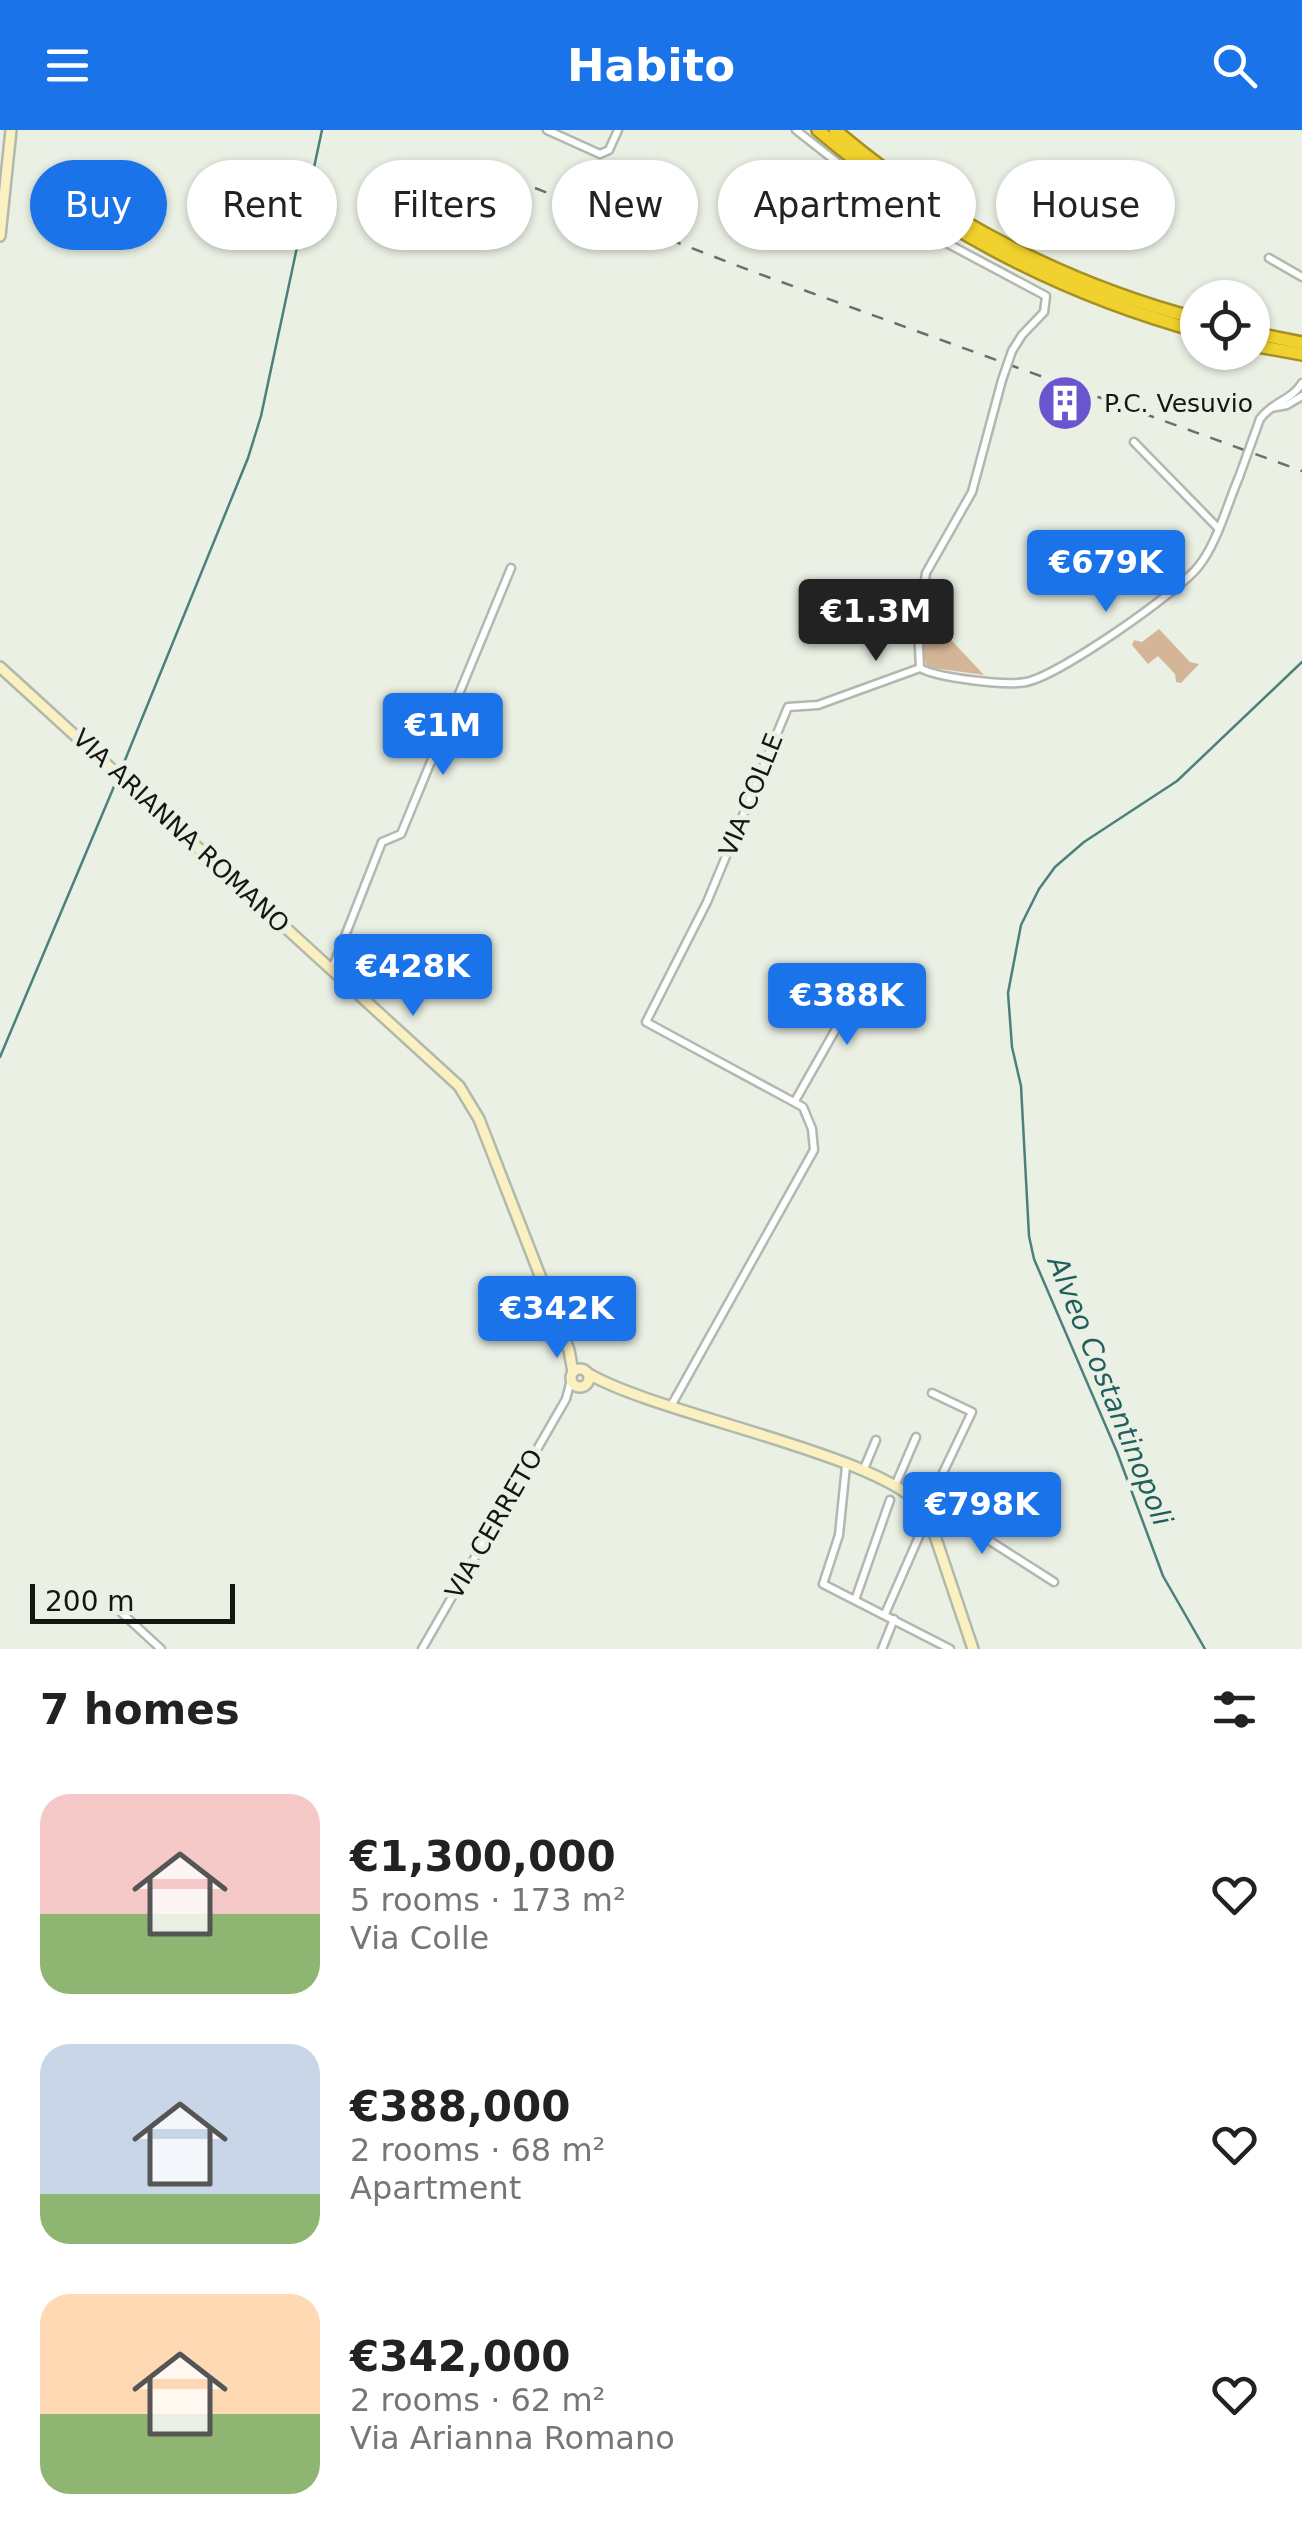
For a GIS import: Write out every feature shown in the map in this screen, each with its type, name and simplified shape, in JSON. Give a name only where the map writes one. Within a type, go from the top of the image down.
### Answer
[{"type":"highway","points":[[818,130],[908,200],[1002,256],[1083,293],[1180,325]]},
{"type":"highway","points":[[835,130],[912,189],[1008,246],[1086,282],[1180,313]]},
{"type":"highway","points":[[1270,337],[1302,343]]},
{"type":"highway","points":[[1270,348],[1302,354]]},
{"type":"street","points":[[0,236],[10,130]]},
{"type":"street","points":[[547,130],[600,154],[610,150],[618,130]]},
{"type":"street","points":[[796,130],[924,230],[1046,296],[1044,312],[1012,351],[972,492],[926,574],[918,628],[920,668],[934,674],[1019,683],[1044,676],[1191,574],[1202,561],[1260,418],[1268,408],[1295,394],[1302,383]]},
{"type":"street","points":[[1269,258],[1302,277]]},
{"type":"street","points":[[1268,408],[1287,405],[1302,396]]},
{"type":"street","points":[[1134,442],[1217,526]]},
{"type":"street","points":[[332,970],[382,842],[401,834],[511,568]]},
{"type":"street","name":"VIA ARIANNA ROMANO","points":[[0,667],[468,1098],[578,1381],[610,1385]]},
{"type":"street","name":"VIA COLLE","points":[[795,1101],[648,1026],[646,1018],[707,902],[788,707],[826,702],[920,668]]},
{"type":"street","points":[[671,1406],[814,1150],[809,1119],[795,1101],[866,976]]},
{"type":"street","name":"VIA ARIANNA ROMANO","points":[[568,1350],[587,1372],[610,1385],[846,1466],[924,1501],[972,1649]]},
{"type":"street","points":[[578,1381],[587,1372]]},
{"type":"street","points":[[578,1381],[587,1372]]},
{"type":"street","name":"VIA CERRETO","points":[[422,1649],[578,1381]]},
{"type":"street","points":[[932,1392],[972,1412],[924,1501],[1054,1582]]},
{"type":"street","points":[[895,1486],[916,1438]]},
{"type":"street","points":[[862,1472],[876,1440]]},
{"type":"street","points":[[846,1466],[839,1534],[823,1584],[950,1649]]},
{"type":"street","points":[[855,1600],[890,1500]]},
{"type":"street","points":[[885,1614],[928,1516]]},
{"type":"street","points":[[111,1603],[162,1649]]},
{"type":"street","points":[[882,1649],[894,1619]]},
{"type":"shaded area","points":[[923,610],[984,675],[927,667],[921,647]]},
{"type":"shaded area","points":[[1159,629],[1190,662],[1199,664],[1181,683],[1176,682],[1175,674],[1158,656],[1148,664],[1132,645],[1134,640],[1142,642]]},
{"type":"waterway","points":[[121,770],[248,458],[261,416],[322,130]]},
{"type":"waterway","name":"Alveo Costantinopoli","points":[[1205,1649],[1163,1576],[1117,1452],[1034,1259],[1029,1236],[1021,1086],[1012,1047],[1008,993],[1021,925],[1055,867],[1084,842],[1177,781],[1302,662]]},
{"type":"waterway","points":[[0,1057],[118,777]]},
{"type":"railway","points":[[535,188],[1302,471]]},
{"type":"place","name":"P.C. Vesuvio","points":[[1065,403]]}]
